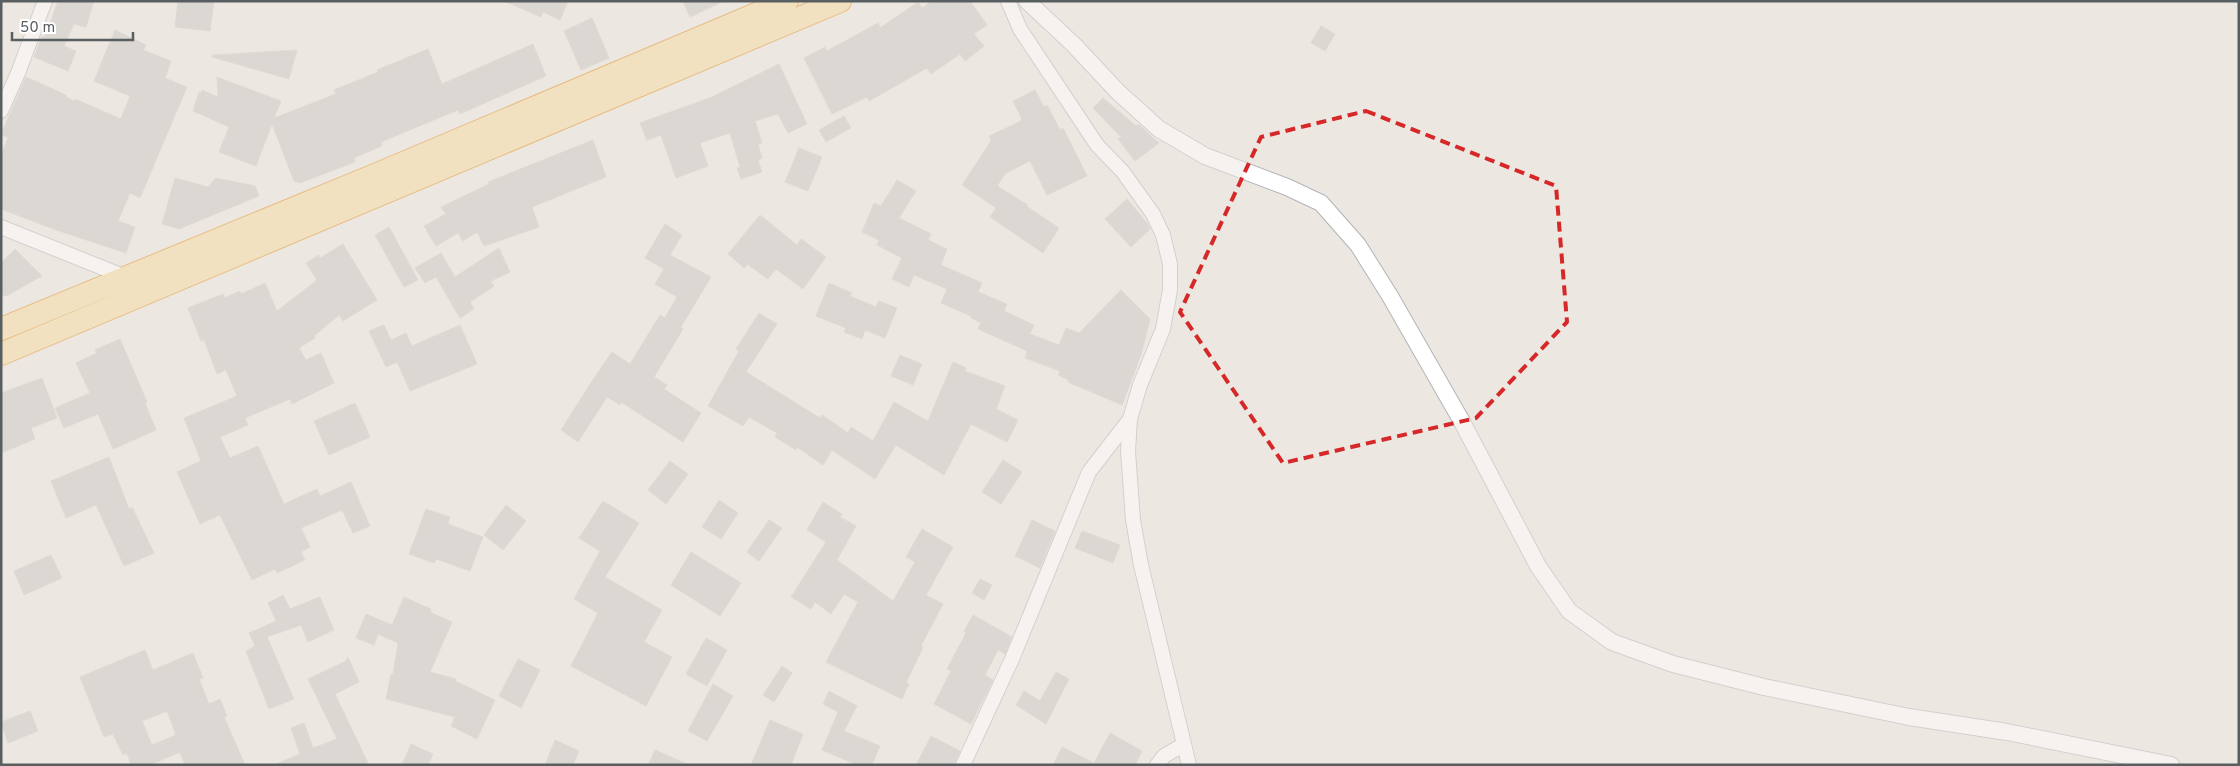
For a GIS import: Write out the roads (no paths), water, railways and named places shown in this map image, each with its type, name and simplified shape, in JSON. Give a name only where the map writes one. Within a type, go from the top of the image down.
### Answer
[{"type":"highway","points":[[1,329],[787,1]]},
{"type":"highway","points":[[1,354],[840,1]]},
{"type":"street","points":[[1,111],[18,73],[45,1]]},
{"type":"street","points":[[1008,1],[1025,37],[1097,145],[1123,172],[1153,214],[1164,236],[1170,264],[1170,290],[1163,329],[1140,385],[1130,419],[1128,451],[1133,520],[1141,565],[1189,765]]},
{"type":"street","points":[[1027,1],[1074,45],[1118,92],[1159,129],[1206,156],[1286,187],[1321,203],[1358,245],[1390,296],[1461,420],[1538,566],[1569,611],[1612,642],[1673,664],[1764,687],[1909,717],[2007,732],[2171,765]]},
{"type":"street","points":[[1,226],[127,277],[150,291]]},
{"type":"street","points":[[963,765],[1012,659],[1089,472],[1130,419]]},
{"type":"street","points":[[1157,765],[1164,756],[1183,745]]}]
